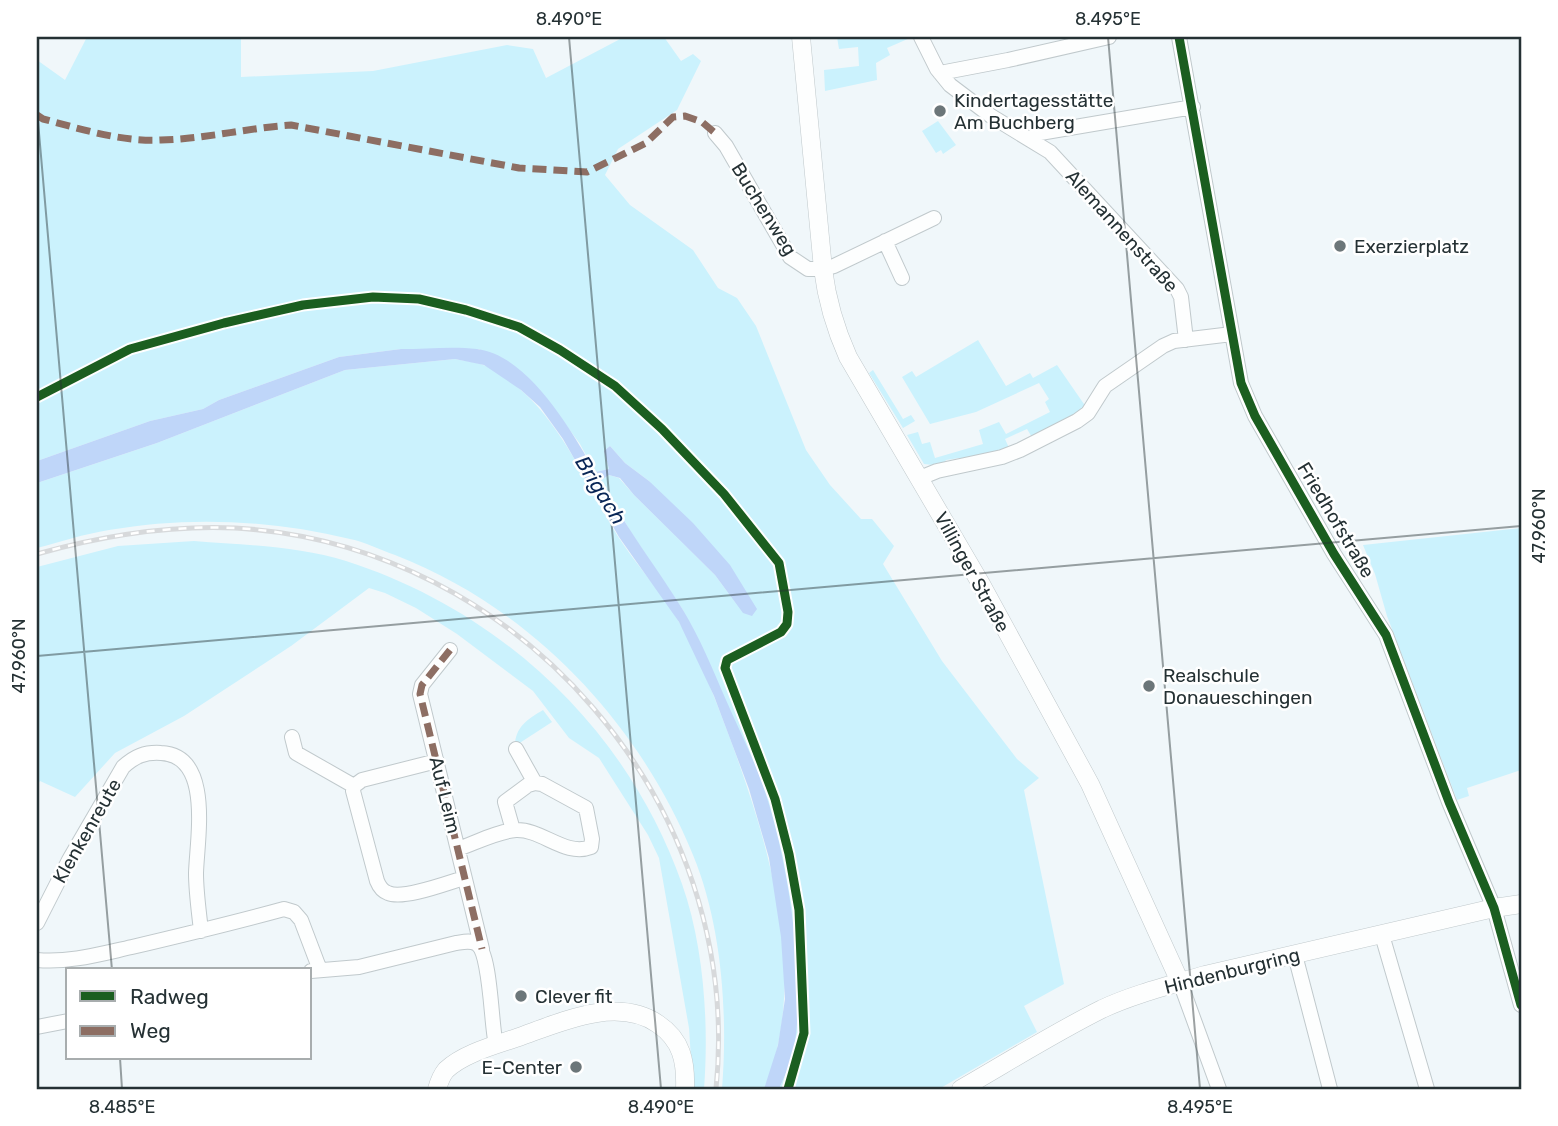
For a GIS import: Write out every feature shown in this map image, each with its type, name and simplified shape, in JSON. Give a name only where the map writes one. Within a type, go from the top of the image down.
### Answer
[{"type":"main road","name":"Villinger Straße","points":[[801,37],[826,296],[834,325],[848,357],[920,478],[1090,784],[1180,982]]},
{"type":"main road","name":"Hindenburgring","points":[[961,1089],[1038,1043],[1105,1008],[1180,982],[1494,908],[1521,905]]},
{"type":"main road","points":[[437,1089],[445,1072],[456,1062],[570,1019],[618,1011],[635,1013],[670,1032],[682,1053],[685,1089]]},
{"type":"street","name":"Alemannenstraße","points":[[921,37],[940,73],[962,95],[1050,152],[1177,289],[1181,297],[1186,340]]},
{"type":"street","points":[[940,73],[1110,37]]},
{"type":"street","name":"Friedhofstraße","points":[[1180,37],[1241,383],[1248,402],[1334,554],[1386,635],[1449,802],[1494,908],[1521,1005]]},
{"type":"street","points":[[1029,139],[1040,133],[1193,107]]},
{"type":"street","name":"Buchenweg","points":[[715,133],[726,146],[790,257],[808,269],[823,269]]},
{"type":"street","points":[[823,269],[934,218]]},
{"type":"street","points":[[885,241],[902,278]]},
{"type":"street","points":[[920,478],[937,471],[1002,457],[1082,417],[1105,386],[1163,345],[1232,334]]},
{"type":"street","name":"Auf Leim","points":[[450,650],[422,685],[420,694],[482,949],[491,993],[491,1028],[496,1045]]},
{"type":"street","points":[[292,737],[296,752],[354,786]]},
{"type":"street","points":[[516,749],[535,783]]},
{"type":"street","name":"Klenkenreute","points":[[37,923],[69,860],[123,768],[143,753],[164,752],[179,758],[193,773],[199,794],[196,877],[201,931]]},
{"type":"street","points":[[354,786],[362,780],[436,761]]},
{"type":"street","points":[[458,849],[513,830],[527,831],[558,844],[584,850],[591,847],[586,808],[542,784],[528,785],[505,803],[513,830]]},
{"type":"street","points":[[354,786],[377,881],[383,891],[403,895],[464,878]]},
{"type":"street","points":[[37,960],[54,962],[80,958],[284,909],[295,912],[301,920],[315,971],[359,967],[469,941],[482,949]]},
{"type":"street","points":[[1382,935],[1427,1089]]},
{"type":"street","points":[[1295,955],[1330,1089]]},
{"type":"street","name":"Villinger Straße","points":[[1180,982],[1219,1089]]},
{"type":"street","points":[[37,1027],[66,1021]]},
{"type":"shaded area","points":[[87,37],[241,37],[241,77],[373,71],[507,45],[533,49],[546,78],[624,37],[664,37],[681,61],[693,54],[701,61],[677,110],[618,149],[605,175],[630,205],[693,250],[718,288],[737,298],[756,326],[806,450],[830,485],[861,519],[872,519],[894,546],[883,564],[942,661],[1017,759],[1039,778],[1024,790],[1064,984],[1024,1006],[1037,1032],[939,1089],[779,1089],[789,1067],[781,854],[683,610],[632,534],[601,480],[609,475],[619,478],[715,575],[743,613],[649,481],[625,463],[610,446],[604,451],[609,469],[595,472],[580,444],[558,414],[479,349],[401,349],[339,357],[219,400],[203,409],[150,421],[37,461],[37,60],[65,80]]},
{"type":"shaded area","points":[[837,37],[910,38],[887,48],[890,55],[876,63],[877,80],[825,91],[824,70],[859,66],[858,47],[839,49]]},
{"type":"shaded area","points":[[938,121],[956,145],[943,154],[941,150],[936,153],[922,131]]},
{"type":"shaded area","points":[[978,340],[1006,386],[1030,373],[1033,378],[1057,365],[1086,407],[1033,439],[1027,429],[1005,439],[1010,450],[963,463],[959,458],[946,460],[942,466],[924,464],[907,435],[918,432],[922,444],[930,442],[935,458],[983,444],[979,430],[999,422],[1006,434],[1050,412],[1045,402],[1049,399],[1039,383],[976,412],[930,424],[902,377],[912,371],[916,377]]},
{"type":"shaded area","points":[[455,359],[486,366],[510,381],[548,419],[617,535],[679,622],[706,676],[757,819],[779,910],[784,956],[784,1002],[778,1046],[764,1089],[722,1089],[723,1000],[717,940],[703,882],[670,806],[643,759],[611,715],[574,675],[534,638],[491,605],[444,577],[356,540],[260,524],[200,522],[139,526],[81,536],[37,548],[37,483],[157,443],[345,370]]},
{"type":"shaded area","points":[[873,370],[903,419],[911,415],[915,421],[903,428],[869,373]]},
{"type":"shaded area","points":[[1521,528],[1521,770],[1467,788],[1469,796],[1457,800],[1363,545]]},
{"type":"shaded area","points":[[194,541],[309,552],[346,561],[403,583],[457,611],[507,645],[552,684],[593,727],[629,776],[658,828],[682,884],[695,933],[703,985],[706,1038],[704,1089],[693,1089],[689,1028],[659,858],[648,835],[599,758],[569,738],[533,691],[457,634],[416,608],[385,593],[369,588],[291,646],[184,716],[115,753],[75,797],[40,781],[37,786],[37,567],[118,546]]},
{"type":"shaded area","points":[[543,710],[552,722],[515,746],[520,729]]},
{"type":"water","name":"Brigach","points":[[401,349],[477,349],[496,354],[514,365],[546,397],[574,436],[595,472],[609,469],[604,451],[610,446],[625,463],[649,481],[693,523],[730,565],[757,609],[752,616],[743,613],[715,575],[620,478],[609,475],[601,480],[695,632],[754,762],[771,810],[791,907],[798,1006],[790,1063],[779,1089],[764,1089],[778,1045],[785,999],[781,937],[769,858],[749,789],[714,696],[679,622],[619,537],[563,439],[540,407],[521,390],[484,365],[455,359],[345,370],[157,443],[37,483],[37,461],[150,421],[203,409],[219,400],[339,357]]},
{"type":"railway","points":[[37,554],[135,533],[185,528],[235,528],[339,545],[434,582],[520,638],[593,708],[652,791],[693,884],[715,984],[716,1089]]},
{"type":"marked path","points":[[37,115],[43,119],[101,134],[146,140],[193,138],[291,125],[519,168],[587,172],[646,143],[673,117],[685,116],[702,122],[715,133]]},
{"type":"marked path","points":[[450,650],[422,685],[420,694],[482,949]]},
{"type":"cycle path","points":[[1179,37],[1241,383],[1255,416],[1334,554],[1386,635],[1449,802],[1494,908],[1521,1005]]},
{"type":"cycle path","points":[[37,397],[130,349],[224,323],[303,305],[373,297],[419,299],[519,327],[615,386],[662,429],[724,494],[779,563],[788,612],[787,624],[781,632],[727,660],[725,668],[775,799],[799,910],[804,1033],[788,1089]]},
{"type":"place","name":"Kindertagesstätte Am Buchberg","points":[[940,111]]},
{"type":"place","name":"Exerzierplatz","points":[[1340,246]]},
{"type":"place","name":"Realschule Donaueschingen","points":[[1149,686]]},
{"type":"place","name":"Clever fit","points":[[521,996]]},
{"type":"place","name":"E-Center","points":[[576,1067]]}]
